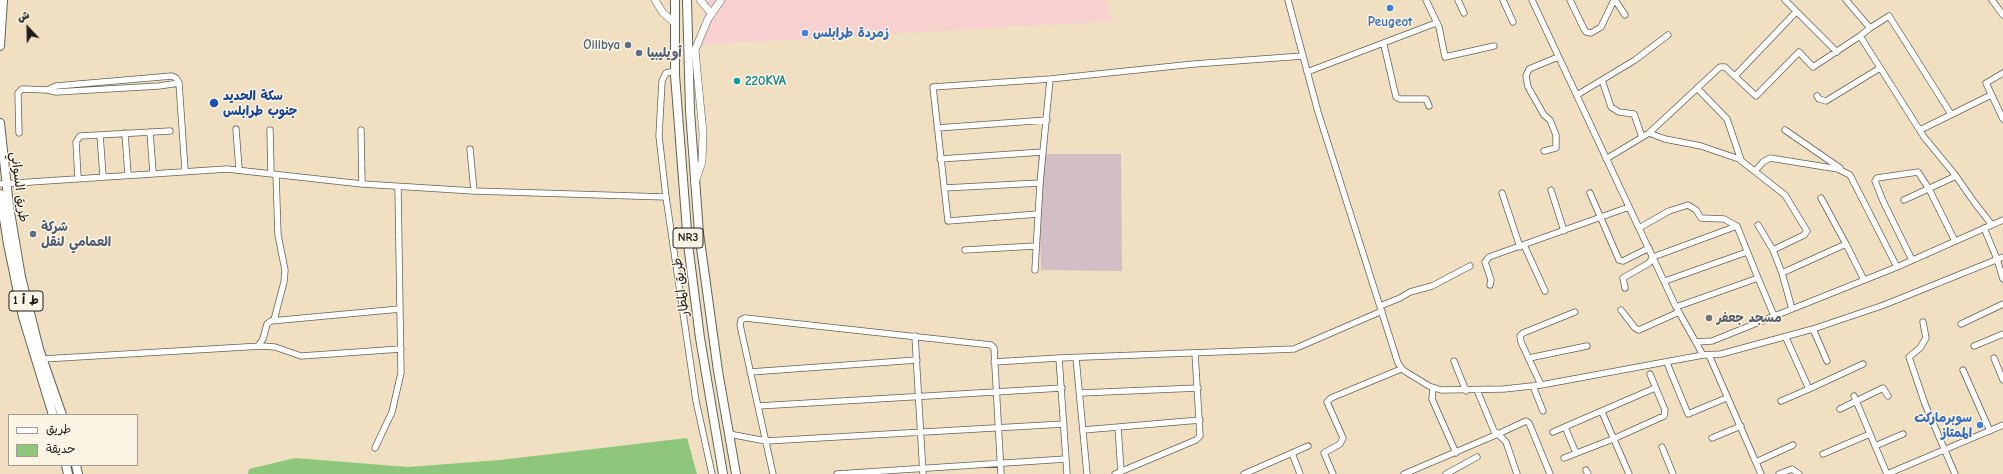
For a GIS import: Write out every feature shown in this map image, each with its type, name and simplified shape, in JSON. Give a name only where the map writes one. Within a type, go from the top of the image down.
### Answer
[{"type":"highway","points":[[0,46],[3,0]]},
{"type":"highway","name":"طريق المطار","points":[[675,0],[675,71],[685,209],[692,279],[700,338],[724,474]]},
{"type":"highway","name":"طريق المطار","points":[[687,0],[689,89],[699,233],[709,310],[736,474]]},
{"type":"highway","name":"طريق السواني","points":[[0,123],[3,183],[28,311],[62,414]]},
{"type":"highway","name":"طريق السواني","points":[[0,194],[23,317],[53,414]]},
{"type":"main road","points":[[655,0],[663,13],[674,22]]},
{"type":"main road","points":[[700,0],[711,13]]},
{"type":"main road","points":[[695,182],[702,162],[703,133],[696,50],[711,13],[721,0]]},
{"type":"street","points":[[1288,0],[1318,112],[1397,360],[1401,368],[1433,388],[1476,390],[1541,386],[1706,355],[1721,354],[1786,338],[1884,305],[2000,258]]},
{"type":"street","points":[[1426,0],[1436,23],[1445,57],[1494,46]]},
{"type":"street","points":[[1458,0],[1464,13]]},
{"type":"street","points":[[1503,0],[1513,22]]},
{"type":"street","points":[[1532,0],[1678,310],[1696,342],[1706,355],[1741,426],[1761,474]]},
{"type":"street","points":[[1570,0],[1584,29],[1591,33],[1601,27],[1614,0],[1626,15]]},
{"type":"street","points":[[1785,0],[1837,52]]},
{"type":"street","points":[[1846,0],[1870,28]]},
{"type":"street","points":[[1992,0],[2003,15]]},
{"type":"street","points":[[1735,76],[1796,12]]},
{"type":"street","points":[[1606,159],[1649,134],[1720,66],[1725,67],[1756,96],[1799,52],[1813,67],[1889,16],[1951,114]]},
{"type":"street","points":[[1307,72],[1436,23]]},
{"type":"street","points":[[1577,95],[1635,60],[1668,35]]},
{"type":"street","points":[[1860,36],[1920,130],[1992,225]]},
{"type":"street","points":[[1384,44],[1396,96],[1400,98],[1426,99],[1429,106]]},
{"type":"street","points":[[1038,214],[948,221],[933,87],[1050,79],[1194,64],[1303,56]]},
{"type":"street","points":[[1544,151],[1556,148],[1556,135],[1550,120],[1544,115],[1528,87],[1526,76],[1529,69],[1558,57]]},
{"type":"street","points":[[1817,96],[1819,99],[1826,101],[1880,68]]},
{"type":"street","points":[[675,71],[668,71],[664,74],[658,119],[666,198],[696,401],[712,474]]},
{"type":"street","points":[[2003,73],[1987,82],[1986,86],[2003,119]]},
{"type":"street","points":[[47,90],[56,86],[172,76],[176,78],[179,83],[185,170]]},
{"type":"street","points":[[1035,270],[1035,246],[1050,79]]},
{"type":"street","points":[[1602,80],[1611,107],[1619,112],[1634,114],[1642,137]]},
{"type":"street","points":[[19,133],[19,91],[22,88],[56,92],[159,86],[179,83]]},
{"type":"street","points":[[1697,88],[1727,119],[1741,160]]},
{"type":"street","points":[[1920,130],[1991,95]]},
{"type":"street","points":[[937,128],[1047,120]]},
{"type":"street","points":[[236,129],[239,170]]},
{"type":"street","points":[[270,130],[278,235],[286,270],[274,320]]},
{"type":"street","points":[[361,130],[362,184]]},
{"type":"street","points":[[1785,130],[1850,175],[1897,267]]},
{"type":"street","points":[[78,178],[76,139],[80,136],[170,131]]},
{"type":"street","points":[[150,132],[153,173]]},
{"type":"street","points":[[125,133],[128,175]]},
{"type":"street","points":[[100,134],[103,176]]},
{"type":"street","points":[[1649,134],[1665,139],[1701,146],[1741,160],[1785,195],[1807,231],[1804,235],[1772,250]]},
{"type":"street","points":[[470,149],[474,190]]},
{"type":"street","points":[[940,159],[1043,152]]},
{"type":"street","points":[[1755,171],[1763,162],[1770,158],[1838,169],[1850,175]]},
{"type":"street","points":[[3,183],[185,170],[239,170],[398,187],[666,198]]},
{"type":"street","points":[[1912,260],[1875,181],[1877,178],[1918,172],[1929,189],[1955,241]]},
{"type":"street","points":[[1904,200],[1956,176]]},
{"type":"street","points":[[944,188],[1040,183]]},
{"type":"street","points":[[375,448],[397,398],[401,373],[398,187]]},
{"type":"street","points":[[1551,190],[1564,231]]},
{"type":"street","points":[[1502,193],[1522,246],[1545,291]]},
{"type":"street","points":[[1590,193],[1599,218],[1620,260],[1623,261],[1649,248]]},
{"type":"street","points":[[1821,198],[1864,280]]},
{"type":"street","points":[[1639,228],[1669,211],[1687,205],[1696,210],[1701,218],[1724,219],[1737,226],[1774,316]]},
{"type":"street","points":[[1490,285],[1491,280],[1485,262],[1487,259],[1629,207]]},
{"type":"street","points":[[1696,342],[1712,341],[1897,267],[2003,220]]},
{"type":"street","points":[[1758,225],[1772,250],[1782,273],[1792,309]]},
{"type":"street","points":[[1625,288],[1623,278],[1649,263],[1653,257],[1737,226]]},
{"type":"street","points":[[1984,228],[2000,258],[2003,279]]},
{"type":"street","points":[[1782,273],[1846,244]]},
{"type":"street","points":[[965,250],[1035,246]]},
{"type":"street","points":[[1665,282],[1747,252]]},
{"type":"street","points":[[994,362],[1294,349],[1381,308],[1410,292],[1432,286],[1470,266]]},
{"type":"street","points":[[1621,310],[1635,328],[1639,330],[1678,310],[1758,278]]},
{"type":"street","points":[[1961,324],[2003,304]]},
{"type":"street","points":[[258,346],[264,337],[267,324],[274,320],[400,309]]},
{"type":"street","points":[[1541,386],[1521,342],[1521,334],[1575,312]]},
{"type":"street","points":[[773,474],[740,323],[743,318],[992,345],[994,348],[1001,474]]},
{"type":"street","points":[[1923,322],[1926,338],[1920,348],[1909,357],[1955,474]]},
{"type":"street","points":[[1813,329],[1827,361]]},
{"type":"street","points":[[1974,346],[2003,334]]},
{"type":"street","points":[[915,336],[923,471]]},
{"type":"street","points":[[1786,338],[1809,389]]},
{"type":"street","points":[[43,359],[258,346],[275,347],[301,356],[401,349]]},
{"type":"street","points":[[1529,358],[1587,346]]},
{"type":"street","points":[[1118,427],[1118,473],[1196,440],[1201,432],[1195,353]]},
{"type":"street","points":[[1059,358],[1067,474]]},
{"type":"street","points":[[1076,358],[1087,474]]},
{"type":"street","points":[[1994,358],[2003,380]]},
{"type":"street","points":[[750,372],[917,360]]},
{"type":"street","points":[[1454,361],[1466,390]]},
{"type":"street","points":[[1666,363],[1688,414],[1724,399]]},
{"type":"street","points":[[1781,401],[1863,364]]},
{"type":"street","points":[[1333,474],[1324,453],[1340,444],[1343,438],[1327,402],[1331,398],[1401,368]]},
{"type":"street","points":[[1963,370],[1990,430]]},
{"type":"street","points":[[1564,458],[1614,439],[1664,416],[1664,410],[1650,374]]},
{"type":"street","points":[[1533,386],[1543,411]]},
{"type":"street","points":[[758,406],[1062,388]]},
{"type":"street","points":[[1080,393],[1198,388]]},
{"type":"street","points":[[1433,388],[1432,399],[1456,453]]},
{"type":"street","points":[[1553,432],[1655,388]]},
{"type":"street","points":[[1840,409],[1855,398],[1883,388],[1888,396]]},
{"type":"street","points":[[1476,390],[1490,426],[1505,439],[1517,474]]},
{"type":"street","points":[[1855,398],[1887,474],[2003,425]]},
{"type":"street","points":[[1602,412],[1629,474]]},
{"type":"street","points":[[1083,430],[1200,420]]},
{"type":"street","points":[[1404,474],[1528,421],[1550,474]]},
{"type":"street","points":[[729,434],[766,441],[1064,424]]},
{"type":"street","points":[[1712,438],[1741,426]]},
{"type":"street","points":[[1565,427],[1576,453]]},
{"type":"street","points":[[1823,454],[1870,434]]},
{"type":"street","points":[[1875,446],[1903,434]]},
{"type":"street","points":[[1756,462],[1793,445]]},
{"type":"street","points":[[1244,474],[1308,446]]},
{"type":"street","points":[[1662,447],[1673,474]]},
{"type":"street","points":[[1292,453],[1300,474]]},
{"type":"street","points":[[1446,474],[1477,457]]},
{"type":"street","points":[[836,474],[923,471],[1000,463],[1066,459]]},
{"type":"street","points":[[1779,474],[1792,469],[1799,474]]},
{"type":"shaded area","name":"زمردة طرابلس","points":[[704,0],[1105,0],[1113,21],[702,45]]},
{"type":"shaded area","points":[[1038,154],[1121,154],[1122,271],[1041,270]]},
{"type":"green space","points":[[687,438],[697,474],[248,474],[249,469],[295,458],[408,467],[500,460]]},
{"type":"place","name":"Peugeot","points":[[1390,8]]},
{"type":"place","name":"زمردة طرابلس","points":[[805,33]]},
{"type":"place","name":"Oilibya","points":[[628,45]]},
{"type":"place","name":"أويليبيا","points":[[639,53]]},
{"type":"place","name":"220KVA","points":[[737,81]]},
{"type":"place","name":"سكة الحديد جنوب طرابلس","points":[[214,103]]},
{"type":"place","name":"شركة العمامي لنقل","points":[[33,234]]},
{"type":"place","name":"مسجد جعفر","points":[[1709,318]]},
{"type":"place","name":"سوبرماركت الممتاز","points":[[1980,425]]}]
